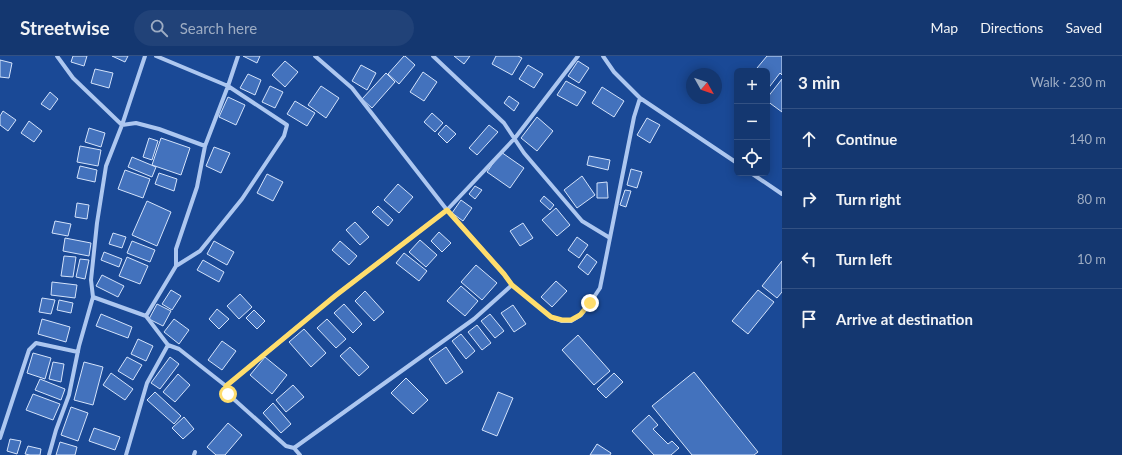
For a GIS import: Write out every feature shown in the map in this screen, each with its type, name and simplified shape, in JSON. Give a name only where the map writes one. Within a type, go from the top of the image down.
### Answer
[{"type":"street","points":[[57,56],[73,78],[122,125]]},
{"type":"street","points":[[49,455],[56,430],[69,395],[78,352],[93,297],[91,280],[97,223],[106,166],[122,125],[145,56]]},
{"type":"street","points":[[146,316],[176,266],[200,251],[242,200],[284,136],[287,125],[228,86],[156,56]]},
{"type":"street","points":[[176,266],[176,249],[197,187],[205,146],[238,56]]},
{"type":"street","points":[[316,56],[352,88],[447,210],[512,285],[551,317],[562,320],[571,320],[580,315],[600,288],[634,117],[640,98]]},
{"type":"street","points":[[433,56],[504,123],[524,153],[582,221],[610,238]]},
{"type":"street","points":[[226,386],[335,296],[447,210],[515,138],[578,56]]},
{"type":"street","points":[[603,56],[614,72],[640,98],[734,161]]},
{"type":"street","points":[[122,125],[136,123],[159,129],[205,146]]},
{"type":"street","points":[[755,176],[782,194]]},
{"type":"street","points":[[294,448],[474,319],[512,285]]},
{"type":"street","points":[[93,297],[146,316],[168,345],[178,350],[226,386],[228,394],[286,446],[294,448],[300,455]]},
{"type":"street","points":[[0,438],[29,350],[36,343],[78,352]]},
{"type":"street","points":[[126,455],[147,383],[168,345]]},
{"type":"building","points":[[73,56],[87,56],[84,66],[71,62]]},
{"type":"building","points":[[112,56],[128,56],[125,62]]},
{"type":"building","points":[[243,56],[260,56],[257,63]]},
{"type":"building","points":[[404,56],[415,65],[399,84],[388,74]]},
{"type":"building","points":[[454,56],[470,56],[464,64]]},
{"type":"building","points":[[496,56],[518,56],[522,58],[512,75],[492,64]]},
{"type":"building","points":[[767,56],[782,56],[782,75],[780,73],[770,86],[770,68],[757,68]]},
{"type":"building","points":[[0,60],[12,63],[9,78],[0,77]]},
{"type":"building","points":[[285,61],[298,72],[285,87],[272,75]]},
{"type":"building","points":[[578,61],[589,68],[579,83],[568,76]]},
{"type":"building","points":[[361,65],[376,73],[367,90],[352,81]]},
{"type":"building","points":[[528,65],[543,74],[534,88],[519,79]]},
{"type":"building","points":[[95,69],[113,73],[109,88],[91,83]]},
{"type":"building","points":[[423,72],[437,82],[424,101],[410,92]]},
{"type":"building","points":[[386,73],[395,82],[372,108],[362,99]]},
{"type":"building","points":[[248,74],[261,80],[255,95],[240,88]]},
{"type":"building","points":[[782,79],[782,112],[770,103],[770,94]]},
{"type":"building","points":[[566,81],[586,92],[577,106],[557,95]]},
{"type":"building","points":[[270,86],[283,92],[275,108],[262,102]]},
{"type":"building","points":[[321,86],[339,98],[326,118],[308,105]]},
{"type":"building","points":[[602,87],[624,101],[614,117],[592,103]]},
{"type":"building","points":[[50,92],[58,99],[50,110],[41,104]]},
{"type":"building","points":[[509,96],[519,103],[514,111],[504,103]]},
{"type":"building","points":[[228,97],[245,105],[236,125],[219,117]]},
{"type":"building","points":[[295,101],[315,113],[307,126],[287,114]]},
{"type":"building","points":[[3,111],[16,120],[8,131],[0,125],[0,116]]},
{"type":"building","points":[[432,113],[443,123],[435,132],[424,122]]},
{"type":"building","points":[[537,117],[553,131],[537,151],[521,138]]},
{"type":"building","points":[[647,118],[660,125],[650,143],[637,135]]},
{"type":"building","points":[[29,121],[42,131],[34,142],[21,133]]},
{"type":"building","points":[[446,125],[456,134],[447,143],[438,134]]},
{"type":"building","points":[[489,125],[498,132],[477,155],[469,148]]},
{"type":"building","points":[[89,128],[105,133],[101,147],[85,142]]},
{"type":"building","points":[[149,138],[158,141],[152,160],[143,157]]},
{"type":"building","points":[[161,138],[190,148],[181,175],[152,165]]},
{"type":"building","points":[[80,146],[101,150],[98,166],[77,162]]},
{"type":"building","points":[[214,147],[230,153],[221,173],[206,166]]},
{"type":"building","points":[[501,152],[524,168],[510,188],[487,172]]},
{"type":"building","points":[[589,156],[610,160],[608,170],[587,165]]},
{"type":"building","points":[[132,157],[156,167],[152,177],[128,167]]},
{"type":"building","points":[[80,166],[97,170],[95,182],[77,178]]},
{"type":"building","points":[[631,169],[642,172],[637,188],[627,185]]},
{"type":"building","points":[[125,170],[150,179],[143,198],[118,189]]},
{"type":"building","points":[[159,173],[177,179],[174,191],[155,184]]},
{"type":"building","points":[[267,174],[283,182],[273,201],[257,193]]},
{"type":"building","points":[[582,176],[595,195],[577,208],[564,190]]},
{"type":"building","points":[[607,182],[608,198],[597,198],[597,183]]},
{"type":"building","points":[[398,184],[413,197],[399,213],[384,200]]},
{"type":"building","points":[[475,186],[482,190],[475,199],[469,194]]},
{"type":"building","points":[[625,190],[631,191],[626,207],[620,205]]},
{"type":"building","points":[[544,196],[554,205],[550,210],[540,201]]},
{"type":"building","points":[[461,200],[472,208],[463,221],[452,213]]},
{"type":"building","points":[[147,201],[171,212],[157,246],[132,235]]},
{"type":"building","points":[[77,203],[89,205],[87,219],[75,217]]},
{"type":"building","points":[[378,206],[393,220],[388,226],[372,212]]},
{"type":"building","points":[[556,208],[570,225],[557,236],[542,220]]},
{"type":"building","points":[[55,221],[71,224],[68,236],[52,233]]},
{"type":"building","points":[[355,222],[369,237],[360,245],[346,230]]},
{"type":"building","points":[[523,223],[533,238],[520,246],[510,231]]},
{"type":"building","points":[[439,232],[451,243],[442,252],[431,241]]},
{"type":"building","points":[[113,233],[126,237],[122,248],[109,244]]},
{"type":"building","points":[[577,237],[588,245],[579,258],[568,250]]},
{"type":"building","points":[[65,238],[91,243],[89,256],[63,251]]},
{"type":"building","points":[[420,240],[437,255],[426,267],[409,252]]},
{"type":"building","points":[[132,241],[155,250],[150,262],[127,253]]},
{"type":"building","points":[[214,241],[234,252],[227,265],[207,254]]},
{"type":"building","points":[[340,241],[357,256],[349,265],[332,250]]},
{"type":"building","points":[[104,252],[122,259],[119,267],[101,260]]},
{"type":"building","points":[[404,253],[427,271],[419,281],[396,263]]},
{"type":"building","points":[[587,254],[597,262],[588,275],[578,267]]},
{"type":"building","points":[[64,256],[76,257],[73,277],[61,276]]},
{"type":"building","points":[[127,257],[148,266],[140,284],[119,276]]},
{"type":"building","points":[[80,259],[89,260],[85,279],[76,277]]},
{"type":"building","points":[[203,260],[224,272],[219,282],[197,270]]},
{"type":"building","points":[[782,261],[782,292],[777,298],[762,286]]},
{"type":"building","points":[[476,265],[497,283],[482,300],[461,282]]},
{"type":"building","points":[[102,275],[124,286],[118,297],[96,286]]},
{"type":"building","points":[[556,281],[567,291],[552,307],[541,297]]},
{"type":"building","points":[[52,282],[77,285],[75,298],[51,295]]},
{"type":"building","points":[[461,286],[478,301],[465,316],[447,301]]},
{"type":"building","points":[[171,290],[181,296],[172,310],[162,304]]},
{"type":"building","points":[[758,290],[774,302],[748,334],[732,321]]},
{"type":"building","points":[[365,291],[384,312],[374,321],[355,301]]},
{"type":"building","points":[[240,294],[252,307],[239,319],[227,306]]},
{"type":"building","points":[[42,298],[55,300],[51,314],[39,312]]},
{"type":"building","points":[[59,300],[73,303],[71,313],[57,310]]},
{"type":"building","points":[[157,304],[171,311],[163,326],[149,319]]},
{"type":"building","points":[[344,304],[362,324],[353,333],[334,313]]},
{"type":"building","points":[[513,305],[526,324],[514,332],[501,313]]},
{"type":"building","points":[[217,309],[229,319],[219,329],[209,319]]},
{"type":"building","points":[[254,310],[265,321],[257,329],[246,318]]},
{"type":"building","points":[[101,314],[132,327],[128,338],[96,326]]},
{"type":"building","points":[[490,314],[504,331],[495,338],[481,321]]},
{"type":"building","points":[[42,319],[70,327],[66,342],[38,334]]},
{"type":"building","points":[[174,319],[189,330],[179,344],[164,332]]},
{"type":"building","points":[[327,319],[346,339],[336,348],[317,328]]},
{"type":"building","points":[[477,325],[491,343],[482,350],[468,332]]},
{"type":"building","points":[[304,329],[326,353],[311,367],[289,342]]},
{"type":"building","points":[[461,334],[475,351],[466,359],[452,341]]},
{"type":"building","points":[[578,335],[610,371],[594,385],[562,350]]},
{"type":"building","points":[[138,339],[153,346],[146,361],[131,354]]},
{"type":"building","points":[[222,341],[236,351],[222,370],[208,360]]},
{"type":"building","points":[[350,347],[369,367],[359,376],[340,356]]},
{"type":"building","points":[[446,347],[463,372],[446,384],[429,359]]},
{"type":"building","points":[[33,353],[51,358],[45,379],[27,373]]},
{"type":"building","points":[[127,357],[142,365],[133,380],[118,371]]},
{"type":"building","points":[[170,357],[179,364],[160,389],[151,383]]},
{"type":"building","points":[[265,357],[287,375],[272,394],[250,375]]},
{"type":"building","points":[[53,362],[64,364],[61,382],[49,379]]},
{"type":"building","points":[[84,362],[103,367],[93,405],[74,400]]},
{"type":"building","points":[[694,372],[758,452],[754,455],[692,455],[652,406]]},
{"type":"building","points":[[111,373],[133,389],[125,400],[103,385]]},
{"type":"building","points":[[614,373],[623,382],[606,398],[597,389]]},
{"type":"building","points":[[178,374],[190,385],[175,402],[163,392]]},
{"type":"building","points":[[406,378],[428,400],[413,414],[391,393]]},
{"type":"building","points":[[40,379],[65,389],[61,400],[35,390]]},
{"type":"building","points":[[293,385],[304,397],[286,412],[276,400]]},
{"type":"building","points":[[155,392],[181,416],[174,424],[147,400]]},
{"type":"building","points":[[498,392],[513,398],[497,436],[482,430]]},
{"type":"building","points":[[33,394],[60,404],[53,420],[26,410]]},
{"type":"building","points":[[273,403],[291,424],[281,433],[263,413]]},
{"type":"building","points":[[71,407],[88,413],[78,441],[61,435]]},
{"type":"building","points":[[649,415],[658,425],[653,429],[668,444],[672,441],[679,448],[671,455],[654,455],[632,431]]},
{"type":"building","points":[[184,417],[194,429],[183,439],[172,428]]},
{"type":"building","points":[[228,423],[242,435],[225,455],[216,455],[207,447]]},
{"type":"building","points":[[94,428],[120,437],[115,450],[89,441]]},
{"type":"building","points":[[10,439],[21,441],[17,454],[7,451]]},
{"type":"building","points":[[60,442],[77,447],[75,455],[56,455]]},
{"type":"building","points":[[597,444],[611,453],[610,455],[590,455]]},
{"type":"building","points":[[28,446],[41,449],[40,455],[25,454]]},
{"type":"route","points":[[228,394],[226,386],[335,296],[447,210],[512,285],[551,317],[562,320],[571,320],[580,315],[590,303]]}]
